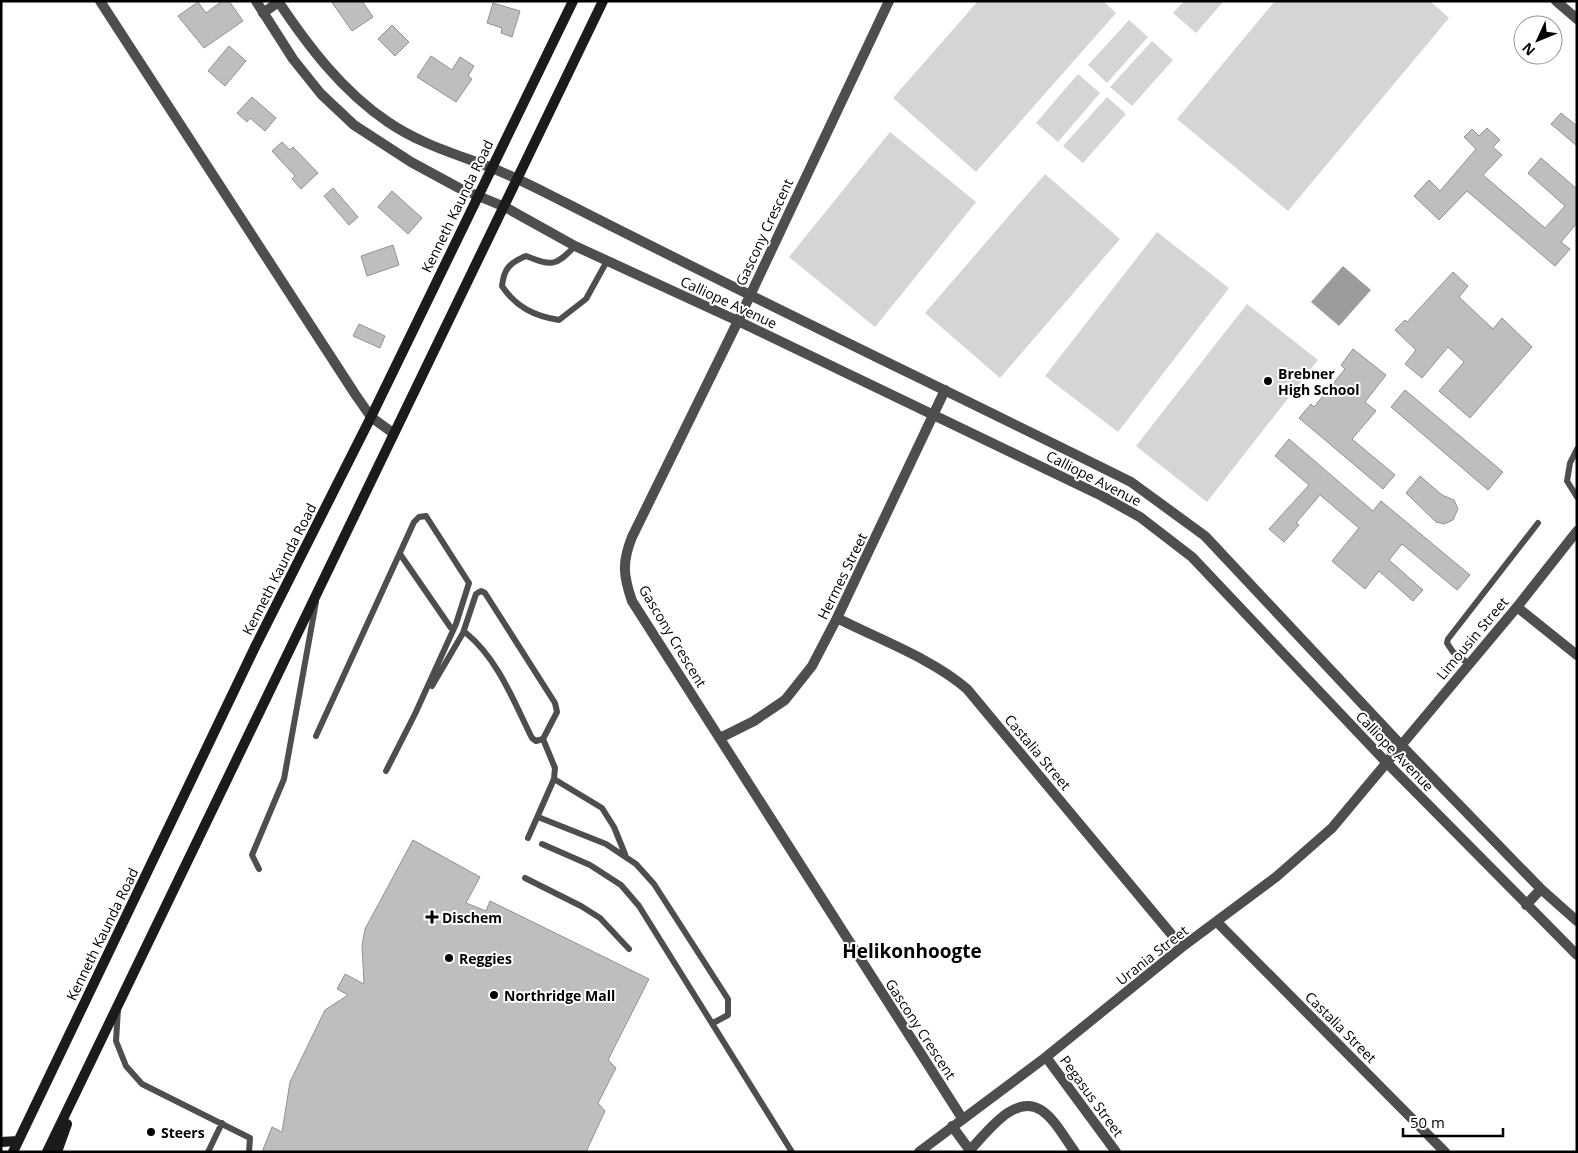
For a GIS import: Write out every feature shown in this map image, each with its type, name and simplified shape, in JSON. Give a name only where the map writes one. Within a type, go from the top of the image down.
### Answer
[{"type":"main road","name":"Kenneth Kaunda Road","points":[[13,1152],[256,645],[371,417],[477,195],[573,1]]},
{"type":"main road","points":[[47,1152],[118,1000],[604,1]]},
{"type":"main road","points":[[57,1152],[85,1074]]},
{"type":"main road","points":[[1,1142],[18,1141]]},
{"type":"street","points":[[100,1],[371,417],[394,433]]},
{"type":"street","name":"Calliope Avenue","points":[[256,1],[293,59],[321,94],[354,125],[411,162],[505,207],[575,246],[935,414],[1102,496],[1140,517],[1171,539],[1213,578],[1386,762],[1577,955]]},
{"type":"street","name":"Gascony Crescent","points":[[889,1],[738,321],[632,537],[625,554],[624,565],[632,601],[962,1118]]},
{"type":"street","points":[[1556,1],[1577,19]]},
{"type":"street","points":[[263,13],[279,2]]},
{"type":"street","name":"Calliope Avenue","points":[[279,2],[316,53],[365,104],[409,135],[436,148],[518,179],[749,295],[1131,482],[1198,531],[1239,570],[1400,744],[1541,888],[1577,921]]},
{"type":"street","name":"Hermes Street","points":[[720,738],[754,721],[785,700],[812,666],[837,618],[945,390]]},
{"type":"street","name":"Limousin Street","points":[[1386,762],[1517,607],[1577,531]]},
{"type":"street","points":[[1517,607],[1577,654]]},
{"type":"street","name":"Castalia Street","points":[[837,618],[942,670],[967,689],[1182,947]]},
{"type":"street","name":"Urania Street","points":[[919,1152],[1046,1057],[1182,947],[1276,877],[1332,828],[1386,762]]},
{"type":"street","points":[[1526,905],[1541,888]]},
{"type":"street","name":"Castalia Street","points":[[1217,922],[1445,1152]]},
{"type":"street","name":"Pegasus Street","points":[[1046,1057],[1116,1152]]},
{"type":"street","points":[[952,1126],[971,1151],[1008,1110],[1024,1106],[1042,1111],[1076,1152]]},
{"type":"lane","points":[[575,246],[562,261],[550,265],[526,256],[512,262],[503,272],[502,286],[510,299],[529,313],[559,320],[586,299],[607,261]]},
{"type":"lane","points":[[1577,449],[1570,463],[1567,481],[1577,497]]},
{"type":"lane","points":[[316,736],[414,522],[419,517],[426,516],[469,583],[454,628],[415,714],[386,771]]},
{"type":"lane","points":[[1469,664],[1453,652],[1447,643],[1448,639],[1538,523]]},
{"type":"lane","points":[[400,554],[451,628],[454,628]]},
{"type":"lane","points":[[259,869],[252,855],[284,779],[318,589]]},
{"type":"lane","points":[[415,714],[463,633],[476,594],[481,591],[486,593],[555,703],[557,712],[543,739],[536,741],[532,738],[502,677],[479,645],[463,633]]},
{"type":"lane","points":[[528,838],[554,779],[555,768],[543,739]]},
{"type":"lane","points":[[554,779],[602,808],[614,826],[625,854]]},
{"type":"lane","points":[[538,817],[606,844],[625,854],[654,884],[728,999],[728,1015],[713,1023]]},
{"type":"lane","points":[[542,844],[590,865],[621,885],[639,906],[792,1152]]},
{"type":"lane","points":[[525,878],[581,906],[600,918],[629,949]]},
{"type":"lane","points":[[118,1000],[116,1041],[126,1066],[142,1084],[250,1138],[249,1152]]},
{"type":"lane","points":[[208,1152],[222,1123]]},
{"type":"shaded area","points":[[978,1],[1103,1],[1116,13],[976,172],[893,98]]},
{"type":"shaded area","points":[[1184,1],[1224,1],[1196,33],[1173,13]]},
{"type":"shaded area","points":[[1275,1],[1430,1],[1449,18],[1288,211],[1177,119]]},
{"type":"shaded area","points":[[1129,20],[1148,37],[1107,83],[1088,65]]},
{"type":"shaded area","points":[[1152,41],[1173,60],[1132,106],[1110,87]]},
{"type":"shaded area","points":[[1078,74],[1100,93],[1058,142],[1036,123]]},
{"type":"shaded area","points":[[1107,97],[1126,114],[1083,163],[1063,146]]},
{"type":"shaded area","points":[[890,132],[976,202],[875,327],[789,257]]},
{"type":"shaded area","points":[[1045,174],[1120,239],[1000,378],[925,313]]},
{"type":"shaded area","points":[[1157,232],[1229,288],[1118,432],[1045,376]]},
{"type":"shaded area","points":[[1343,266],[1371,290],[1339,326],[1311,302]]},
{"type":"shaded area","points":[[1247,304],[1318,360],[1207,502],[1136,446]]},
{"type":"building","points":[[222,1],[229,1],[243,21],[204,48],[178,16],[198,2],[206,13]]},
{"type":"building","points":[[331,1],[362,1],[373,17],[352,31]]},
{"type":"building","points":[[493,3],[520,11],[512,37],[501,33],[502,28],[487,23]]},
{"type":"building","points":[[392,25],[409,42],[395,56],[378,39]]},
{"type":"building","points":[[229,46],[246,61],[225,86],[208,71]]},
{"type":"building","points":[[431,56],[452,70],[460,57],[474,66],[468,76],[472,79],[456,102],[417,77]]},
{"type":"building","points":[[252,97],[276,118],[265,131],[250,118],[247,122],[237,113]]},
{"type":"building","points":[[1561,113],[1577,126],[1577,146],[1551,124]]},
{"type":"building","points":[[1487,128],[1500,140],[1493,147],[1502,155],[1483,175],[1545,228],[1565,206],[1528,173],[1541,158],[1577,189],[1577,223],[1561,242],[1570,249],[1555,266],[1467,191],[1439,220],[1414,196],[1429,180],[1440,191],[1476,149],[1464,137],[1472,129],[1479,136]]},
{"type":"building","points":[[282,142],[290,150],[293,147],[318,173],[301,189],[292,179],[295,176],[272,151]]},
{"type":"building","points":[[333,188],[358,217],[349,225],[324,196]]},
{"type":"building","points":[[392,191],[422,218],[408,234],[378,207]]},
{"type":"building","points":[[393,245],[399,265],[367,276],[361,256]]},
{"type":"building","points":[[1453,272],[1468,286],[1459,297],[1493,329],[1502,318],[1532,347],[1470,418],[1439,391],[1464,362],[1448,347],[1422,378],[1405,364],[1416,350],[1395,330],[1405,320],[1407,322]]},
{"type":"building","points":[[359,324],[385,336],[380,348],[353,336]]},
{"type":"building","points":[[1353,349],[1386,375],[1365,402],[1376,411],[1352,439],[1395,475],[1383,489],[1299,418],[1311,404],[1314,407],[1345,369],[1341,365]]},
{"type":"building","points":[[1405,390],[1503,472],[1488,490],[1391,407]]},
{"type":"building","points":[[1289,439],[1373,511],[1381,501],[1470,575],[1457,590],[1402,544],[1389,560],[1423,590],[1413,601],[1379,571],[1365,589],[1332,561],[1359,528],[1320,495],[1296,523],[1299,525],[1284,542],[1269,529],[1309,485],[1275,456]]},
{"type":"building","points":[[1420,476],[1442,495],[1454,500],[1458,509],[1453,520],[1444,524],[1436,522],[1406,493]]},
{"type":"building","name":"Northridge Mall","points":[[413,840],[480,877],[466,903],[486,911],[490,901],[649,979],[608,1060],[616,1068],[598,1103],[605,1111],[586,1152],[262,1152],[272,1127],[282,1132],[290,1082],[325,1010],[348,995],[337,989],[345,974],[364,984],[362,946],[365,929]]},
{"type":"place","name":"Brebner High School","points":[[1268,381]]},
{"type":"place","name":"Dischem","points":[[432,917]]},
{"type":"place","name":"Reggies","points":[[449,958]]},
{"type":"place","name":"Northridge Mall","points":[[494,995]]},
{"type":"place","name":"Steers","points":[[151,1132]]},
{"type":"district","name":"Helikonhoogte","points":[[912,951]]}]
